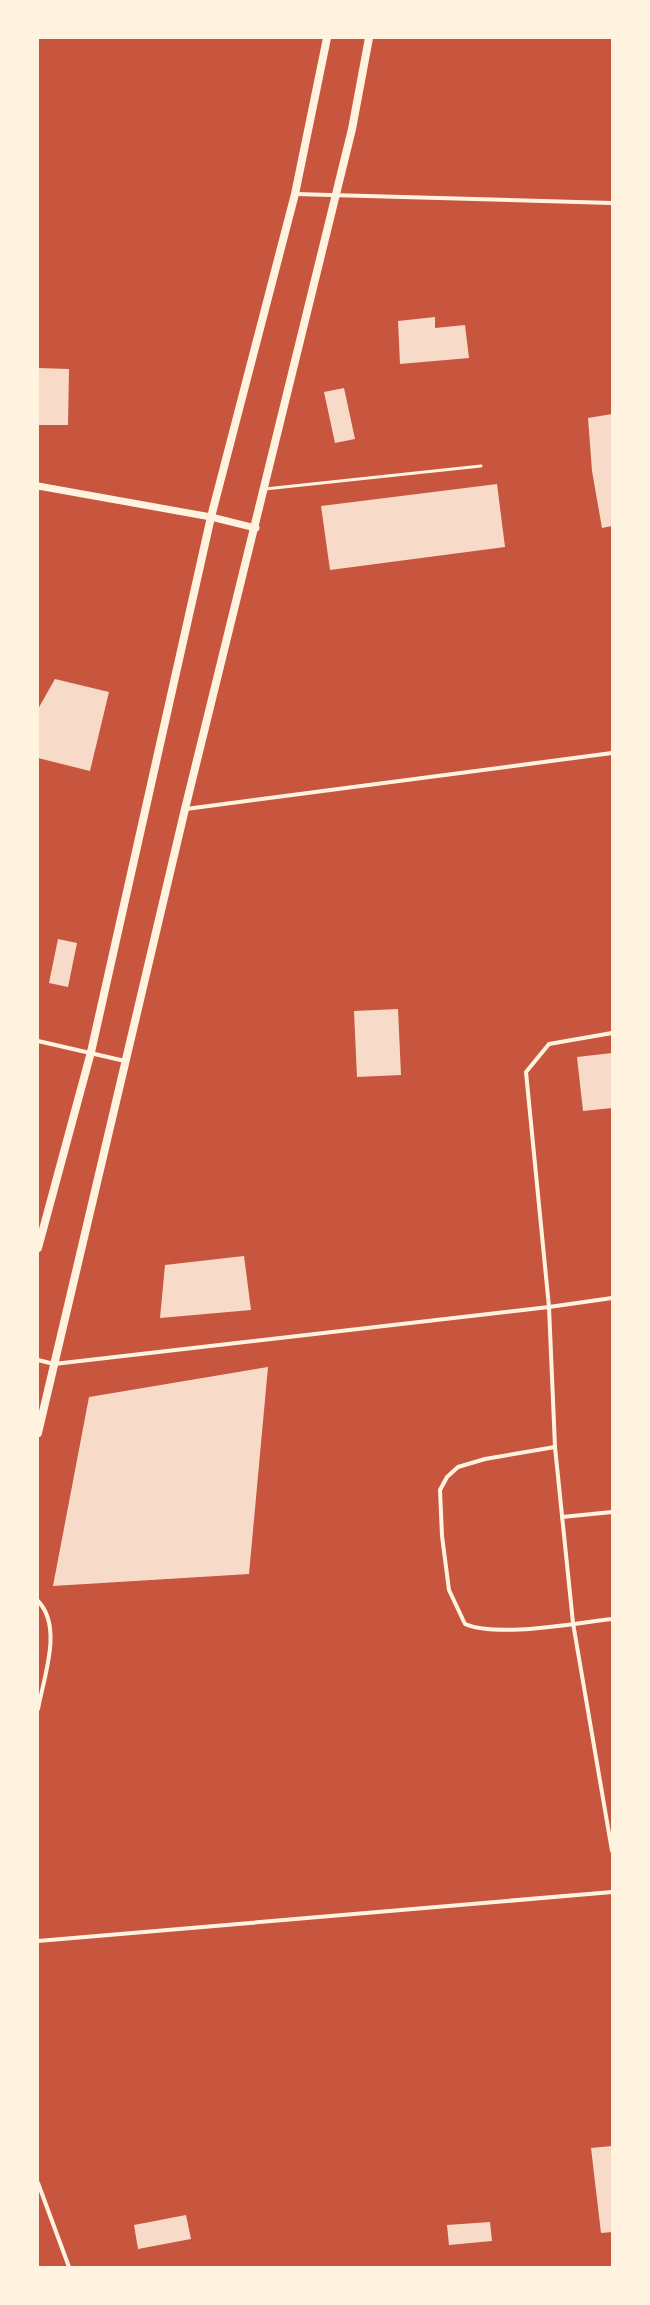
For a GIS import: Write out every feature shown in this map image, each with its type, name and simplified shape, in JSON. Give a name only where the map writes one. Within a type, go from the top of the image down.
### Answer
[{"type":"main road","points":[[38,1248],[90,1052],[211,518],[295,194],[327,38]]},
{"type":"main road","points":[[38,1433],[185,809],[256,528],[352,129],[369,38]]},
{"type":"street","points":[[295,194],[612,204]]},
{"type":"street","points":[[38,486],[211,518],[256,528]]},
{"type":"street","points":[[185,809],[612,753]]},
{"type":"street","points":[[612,1033],[549,1044],[526,1072],[549,1307],[555,1447],[573,1623],[612,1851]]},
{"type":"street","points":[[38,1041],[125,1061]]},
{"type":"street","points":[[38,1360],[54,1364],[549,1307],[612,1298]]},
{"type":"street","points":[[555,1447],[485,1459],[458,1467],[447,1477],[440,1490],[442,1536],[449,1590],[465,1624],[477,1629],[502,1630],[612,1619]]},
{"type":"street","points":[[562,1517],[612,1512]]},
{"type":"street","points":[[38,1601],[50,1619],[52,1636],[38,1708]]},
{"type":"street","points":[[38,1941],[612,1892]]},
{"type":"street","points":[[38,2183],[69,2267]]},
{"type":"lane","points":[[265,489],[481,466]]},
{"type":"building","points":[[435,317],[435,328],[465,325],[469,358],[400,364],[398,321]]},
{"type":"building","points":[[38,368],[69,369],[68,425],[38,425]]},
{"type":"building","points":[[344,388],[355,439],[335,443],[324,392]]},
{"type":"building","points":[[612,414],[612,526],[602,528],[592,471],[588,418]]},
{"type":"building","points":[[497,484],[505,547],[330,570],[321,506]]},
{"type":"building","points":[[55,679],[109,692],[90,771],[38,758],[38,709]]},
{"type":"building","points":[[58,939],[77,943],[68,987],[49,983]]},
{"type":"building","points":[[398,1009],[401,1075],[357,1077],[354,1011]]},
{"type":"building","points":[[612,1053],[612,1108],[583,1111],[577,1057]]},
{"type":"building","points":[[244,1256],[251,1310],[160,1318],[165,1265]]},
{"type":"building","points":[[268,1367],[249,1574],[53,1586],[89,1397]]},
{"type":"building","points":[[612,2146],[612,2232],[601,2233],[591,2148]]},
{"type":"building","points":[[186,2215],[191,2239],[138,2249],[134,2225]]},
{"type":"building","points":[[490,2222],[492,2241],[449,2245],[447,2225]]}]
